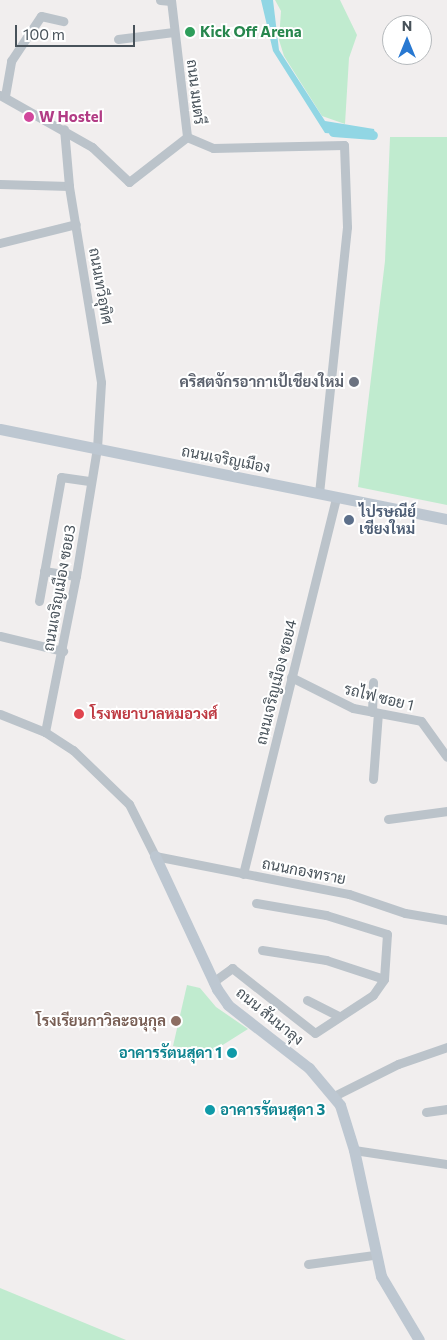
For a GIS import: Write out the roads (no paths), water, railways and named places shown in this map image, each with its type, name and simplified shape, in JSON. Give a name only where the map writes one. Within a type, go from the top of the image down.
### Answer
[{"type":"street","points":[[160,0],[171,1]]},
{"type":"street","name":"ถนน มนตรี","points":[[3,95],[64,128],[129,182],[187,137],[171,1]]},
{"type":"street","points":[[3,95],[11,61],[41,16],[63,21]]},
{"type":"street","points":[[118,39],[174,32]]},
{"type":"street","name":"ถนนเทวีอุทิศ","points":[[64,128],[68,186],[76,224],[101,382],[97,448]]},
{"type":"street","points":[[187,137],[213,148],[344,144],[347,227],[319,493]]},
{"type":"street","points":[[0,184],[68,186]]},
{"type":"street","points":[[0,243],[76,224]]},
{"type":"street","name":"ถนนเจริญเมือง","points":[[0,429],[447,519]]},
{"type":"street","name":"ถนนเจริญเมือง ซอย3","points":[[45,732],[63,651],[97,448]]},
{"type":"street","points":[[39,601],[62,476],[91,482]]},
{"type":"street","name":"ถนนเจริญเมือง ซอย4","points":[[243,874],[336,497]]},
{"type":"street","points":[[44,571],[76,576]]},
{"type":"street","points":[[0,636],[63,651]]},
{"type":"street","name":"รถไฟ ซอย 1","points":[[291,677],[334,700],[375,713],[421,721],[447,757]]},
{"type":"street","points":[[373,682],[375,713],[373,779]]},
{"type":"street","name":"ถนน สันนาลุง","points":[[0,714],[45,732],[73,750],[129,804],[213,982],[228,1005],[286,1046],[334,1096],[354,1150],[374,1255],[392,1300],[419,1340]]},
{"type":"street","points":[[388,819],[447,811]]},
{"type":"street","name":"ถนนกองทราย","points":[[155,856],[348,894],[405,913],[447,920]]},
{"type":"street","points":[[213,982],[232,968],[314,1033],[373,995],[384,979],[387,934],[326,915],[256,903]]},
{"type":"street","points":[[262,950],[326,960],[384,979]]},
{"type":"street","points":[[307,1000],[339,1016]]},
{"type":"street","points":[[334,1096],[398,1064],[447,1047]]},
{"type":"street","points":[[426,1112],[447,1109]]},
{"type":"street","points":[[354,1150],[447,1164]]},
{"type":"street","points":[[308,1264],[374,1255]]},
{"type":"water","points":[[261,0],[273,0],[279,50],[325,121],[374,129],[376,137],[325,133],[273,51]]},
{"type":"waterway","points":[[333,132],[373,135]]},
{"type":"place","name":"Kick Off Arena","points":[[190,32]]},
{"type":"place","name":"W Hostel","points":[[29,117]]},
{"type":"place","name":"คริสตจักรอากาเป้เชียงใหม่","points":[[354,382]]},
{"type":"place","name":"ไปรษณีย์ เชียงใหม่","points":[[349,520]]},
{"type":"place","name":"โรงพยาบาลหมอวงศ์","points":[[79,714]]},
{"type":"place","name":"โรงเรียนกาวิละอนุกุล","points":[[176,1021]]},
{"type":"place","name":"อาคารรัตนสุดา 1","points":[[232,1053]]},
{"type":"place","name":"อาคารรัตนสุดา 3","points":[[210,1110]]}]
